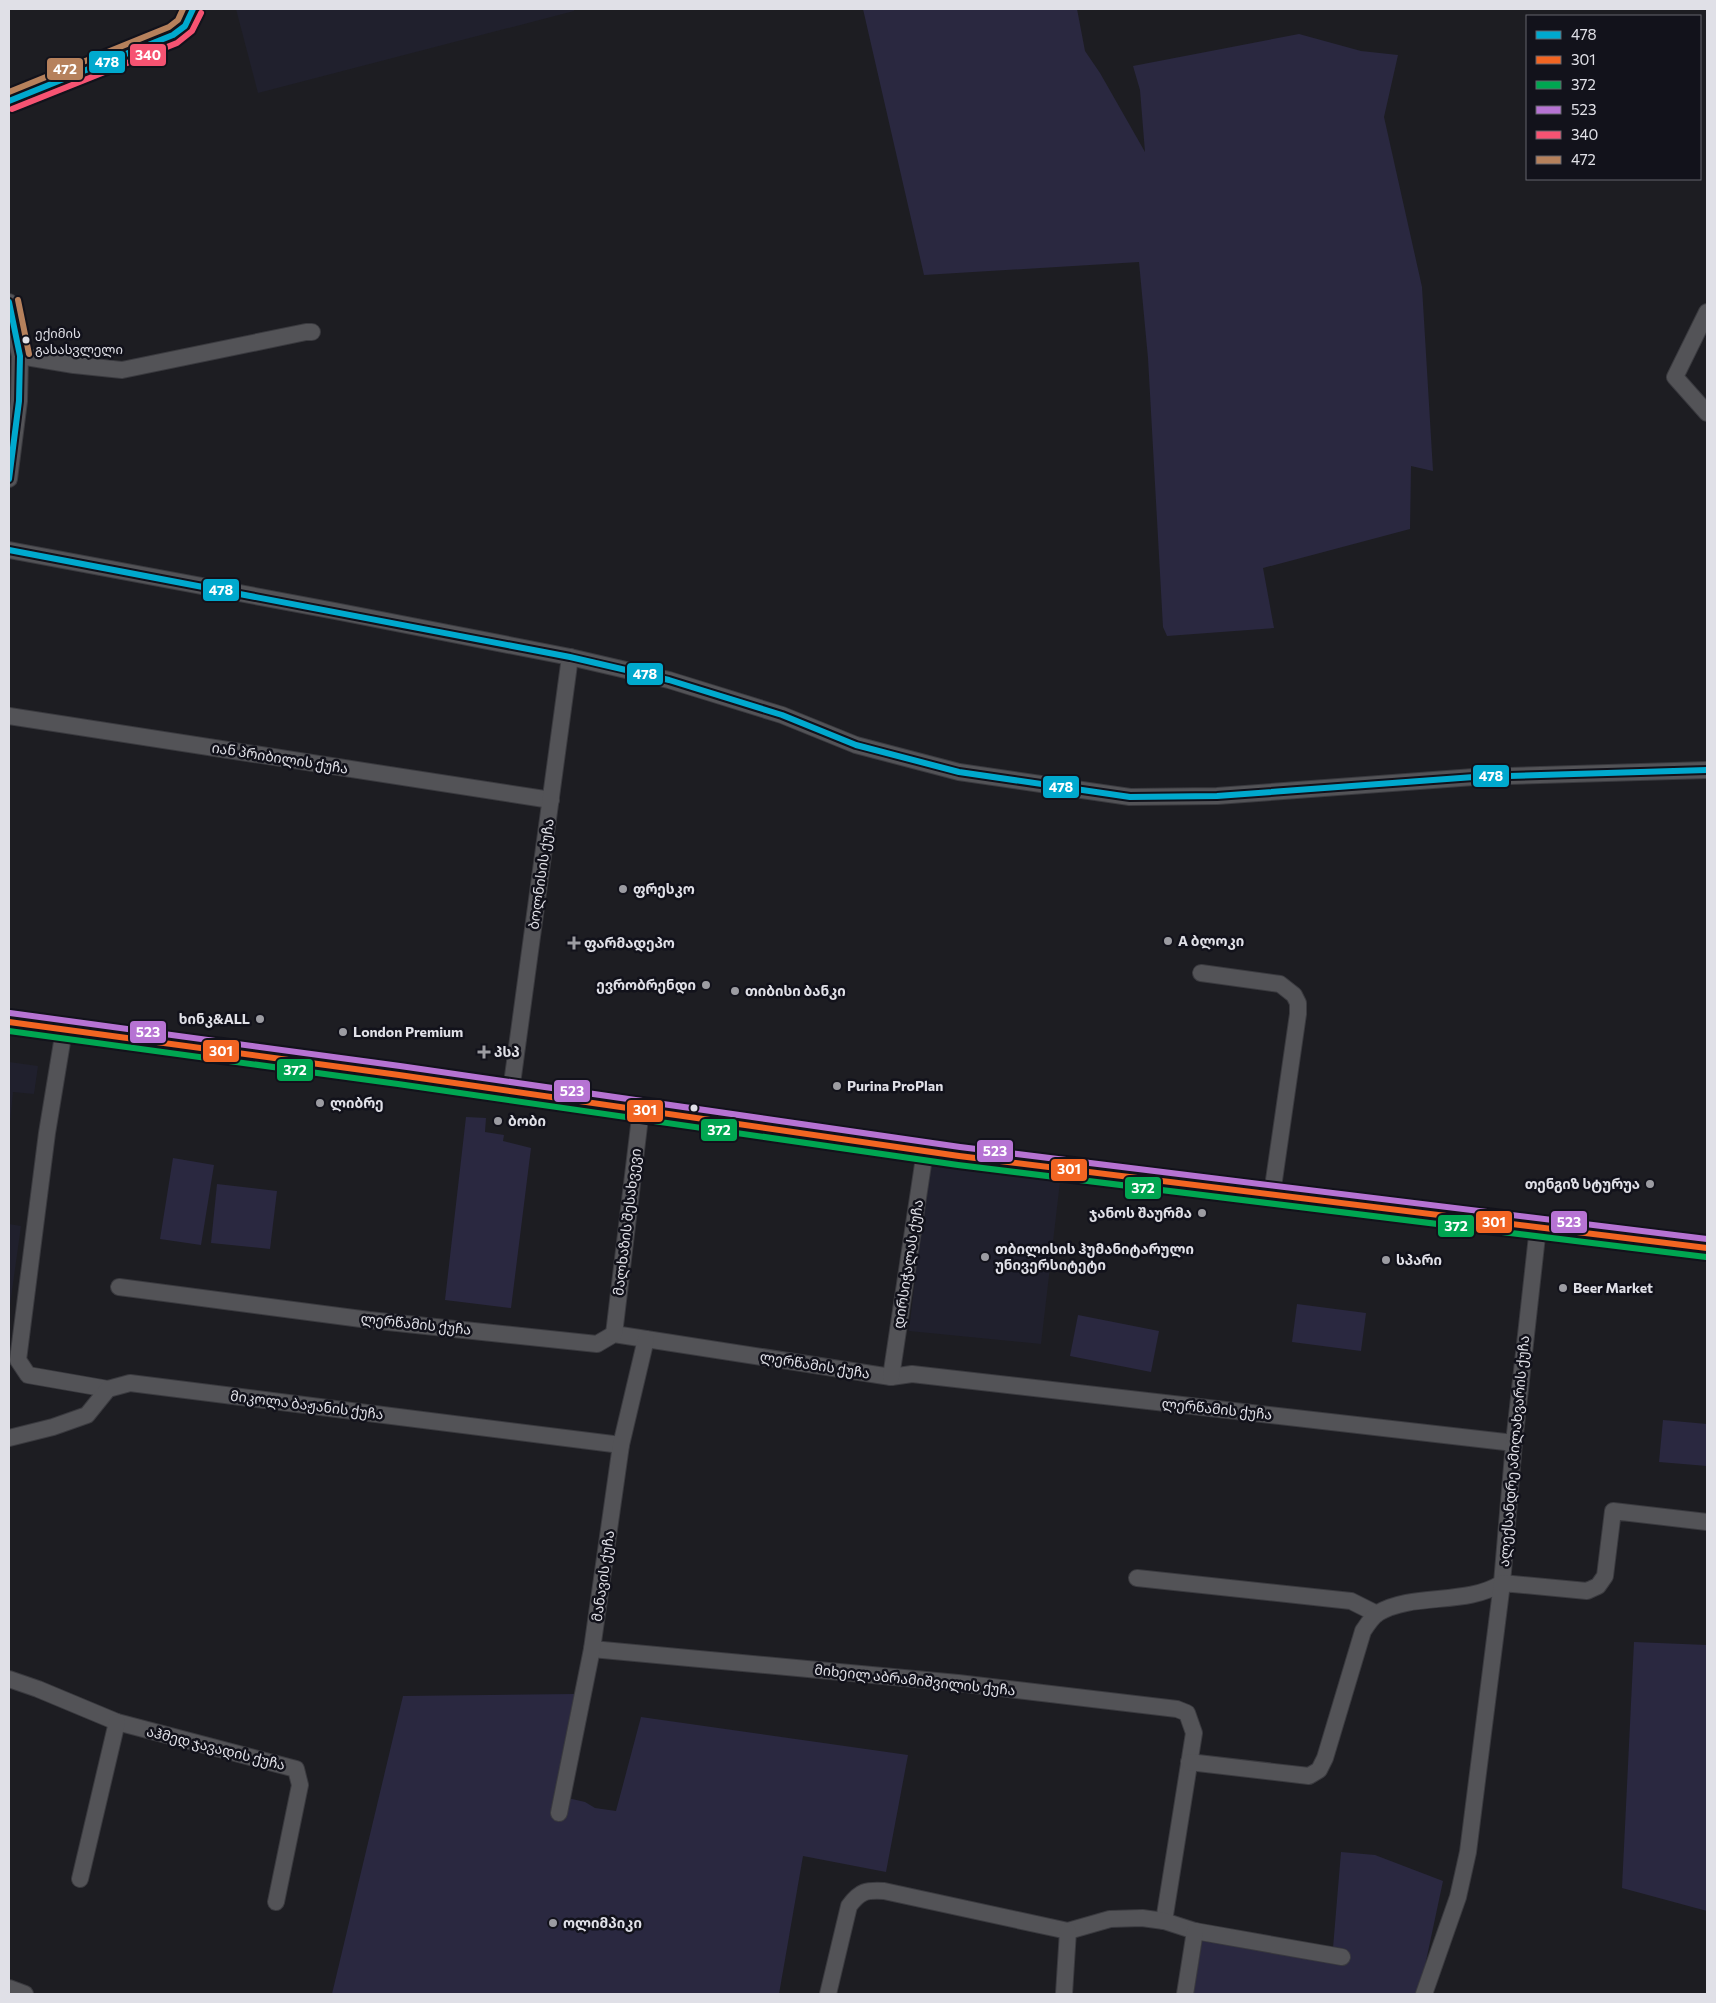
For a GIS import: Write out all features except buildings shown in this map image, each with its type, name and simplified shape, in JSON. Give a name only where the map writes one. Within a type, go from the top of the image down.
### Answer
[{"type":"main road","points":[[9,1022],[641,1109],[925,1151],[1707,1248]]},
{"type":"street","points":[[9,101],[173,35],[185,26],[193,9]]},
{"type":"street","points":[[9,302],[20,356],[19,401],[9,479]]},
{"type":"street","points":[[1707,312],[1675,377],[1707,413]]},
{"type":"street","points":[[20,356],[74,365],[122,370],[312,332]]},
{"type":"street","points":[[9,550],[570,657],[669,680],[782,715],[856,745],[959,772],[1130,797],[1217,796],[1474,777],[1707,770]]},
{"type":"street","name":"ბოლნისის ქუჩა","points":[[511,1091],[570,657]]},
{"type":"street","name":"იან პრიბილის ქუჩა","points":[[9,716],[551,800]]},
{"type":"street","points":[[1201,973],[1280,984],[1294,995],[1298,1003],[1272,1194]]},
{"type":"street","points":[[9,1438],[53,1427],[87,1415],[108,1388],[28,1375],[18,1360],[47,1133],[64,1030]]},
{"type":"street","name":"მალხაზის შესახვევი","points":[[614,1334],[641,1109]]},
{"type":"street","name":"დირსიჭალას ქუჩა","points":[[891,1377],[925,1151]]},
{"type":"street","name":"ალექსანდრე ამილახვარის ქუჩა","points":[[1377,1614],[1396,1606],[1486,1592],[1502,1583],[1514,1443],[1538,1227]]},
{"type":"street","name":"ლერწამის ქუჩა","points":[[119,1287],[369,1320],[597,1344],[614,1334],[891,1377],[912,1374],[1514,1443]]},
{"type":"street","name":"მანავის ქუჩა","points":[[559,1813],[592,1649],[621,1445],[646,1339]]},
{"type":"street","name":"მიკოლა ბაჟანის ქუჩა","points":[[108,1388],[130,1383],[621,1445]]},
{"type":"street","points":[[1424,1994],[1458,1897],[1468,1852],[1502,1583],[1587,1591],[1598,1586],[1605,1576],[1613,1511],[1707,1522]]},
{"type":"street","points":[[1137,1578],[1351,1601],[1377,1614],[1363,1631],[1325,1758],[1319,1770],[1309,1776],[1189,1762],[1164,1921]]},
{"type":"street","name":"მიხეილ აბრამიშვილის ქუჩა","points":[[592,1649],[958,1683],[1176,1709],[1187,1713],[1194,1733],[1189,1762]]},
{"type":"street","name":"აჰმედ ჯავადის ქუჩა","points":[[9,1679],[117,1722],[296,1769],[300,1786],[276,1902]]},
{"type":"street","points":[[80,1879],[117,1722]]},
{"type":"street","points":[[828,1994],[849,1906],[857,1896],[869,1890],[884,1891],[1068,1931],[1110,1919],[1142,1918],[1164,1921],[1195,1931],[1342,1957]]},
{"type":"street","points":[[1064,1994],[1068,1931]]},
{"type":"street","points":[[1185,1994],[1195,1931]]},
{"type":"street","points":[[9,1988],[25,1994]]},
{"type":"shaded area","points":[[236,9],[574,9],[574,11],[258,93]]},
{"type":"shaded area","points":[[863,9],[1077,9],[1085,51],[1100,73],[1145,152],[1140,90],[1133,66],[1299,34],[1361,51],[1398,55],[1384,117],[1422,287],[1433,471],[1411,466],[1410,529],[1263,568],[1274,628],[1167,636],[1163,627],[1148,358],[1139,262],[924,275]]},
{"type":"shaded area","points":[[9,1062],[38,1066],[34,1094],[13,1092],[9,1133]]},
{"type":"shaded area","points":[[466,1117],[486,1118],[485,1132],[504,1135],[503,1141],[531,1148],[511,1308],[445,1300]]},
{"type":"shaded area","points":[[173,1158],[214,1165],[201,1245],[160,1239]]},
{"type":"shaded area","name":"თბილისის ჰუმანიტარული უნივერსიტეტი","points":[[928,1166],[1060,1182],[1041,1344],[909,1331]]},
{"type":"shaded area","points":[[217,1184],[277,1191],[270,1249],[211,1243]]},
{"type":"shaded area","points":[[9,1224],[21,1226],[9,1312]]},
{"type":"shaded area","points":[[1297,1304],[1366,1313],[1361,1351],[1292,1342]]},
{"type":"shaded area","points":[[1078,1315],[1159,1331],[1151,1372],[1070,1356]]},
{"type":"shaded area","points":[[1663,1420],[1707,1424],[1707,1466],[1659,1462]]},
{"type":"shaded area","points":[[1634,1642],[1707,1645],[1707,1911],[1622,1888]]},
{"type":"shaded area","points":[[575,1694],[555,1795],[585,1802],[595,1808],[616,1811],[641,1717],[908,1755],[886,1872],[803,1856],[779,1994],[332,1994],[403,1696]]},
{"type":"shaded area","points":[[1341,1852],[1375,1855],[1443,1881],[1419,1994],[1193,1994],[1203,1937],[1332,1960]]},
{"type":"transit line","name":"472","points":[[9,92],[169,27],[178,20],[183,9]]},
{"type":"transit line","name":"478","points":[[9,101],[173,35],[185,26],[193,9]]},
{"type":"transit line","name":"340","points":[[12,109],[177,43],[192,31],[201,13]]},
{"type":"transit line","name":"472","points":[[18,300],[29,354]]},
{"type":"transit line","name":"478","points":[[9,302],[20,356],[19,401],[9,479]]},
{"type":"transit line","name":"478","points":[[9,550],[570,657],[669,680],[782,715],[856,745],[959,772],[1130,797],[1217,796],[1474,777],[1707,770]]},
{"type":"transit line","name":"523","points":[[10,1013],[400,1066],[960,1147],[1707,1239]]},
{"type":"transit line","name":"301","points":[[9,1022],[399,1075],[959,1156],[1707,1248]]},
{"type":"transit line","name":"372","points":[[9,1031],[398,1084],[958,1165],[1706,1257]]},
{"type":"place","name":"ექიმის გასასვლელი","points":[[26,340]]},
{"type":"place","name":"ფრესკო","points":[[623,889]]},
{"type":"place","name":"A ბლოკი","points":[[1168,941]]},
{"type":"place","name":"ფარმადეპო","points":[[574,943]]},
{"type":"place","name":"ევრობრენდი","points":[[706,985]]},
{"type":"place","name":"თიბისი ბანკი","points":[[735,991]]},
{"type":"place","name":"ხინკ&ALL","points":[[260,1019]]},
{"type":"place","name":"London Premium","points":[[343,1032]]},
{"type":"place","name":"პსპ","points":[[484,1052]]},
{"type":"place","name":"Purina ProPlan","points":[[837,1086]]},
{"type":"place","name":"ლიბრე","points":[[320,1103]]},
{"type":"place","name":"ბობი","points":[[498,1121]]},
{"type":"place","name":"თენგიზ სტურუა","points":[[1650,1184]]},
{"type":"place","name":"ჯანოს შაურმა","points":[[1202,1213]]},
{"type":"place","name":"თბილისის ჰუმანიტარული უნივერსიტეტი","points":[[985,1257]]},
{"type":"place","name":"სპარი","points":[[1386,1260]]},
{"type":"place","name":"Beer Market","points":[[1563,1288]]},
{"type":"place","name":"ოლიმპიკი","points":[[553,1923]]}]
